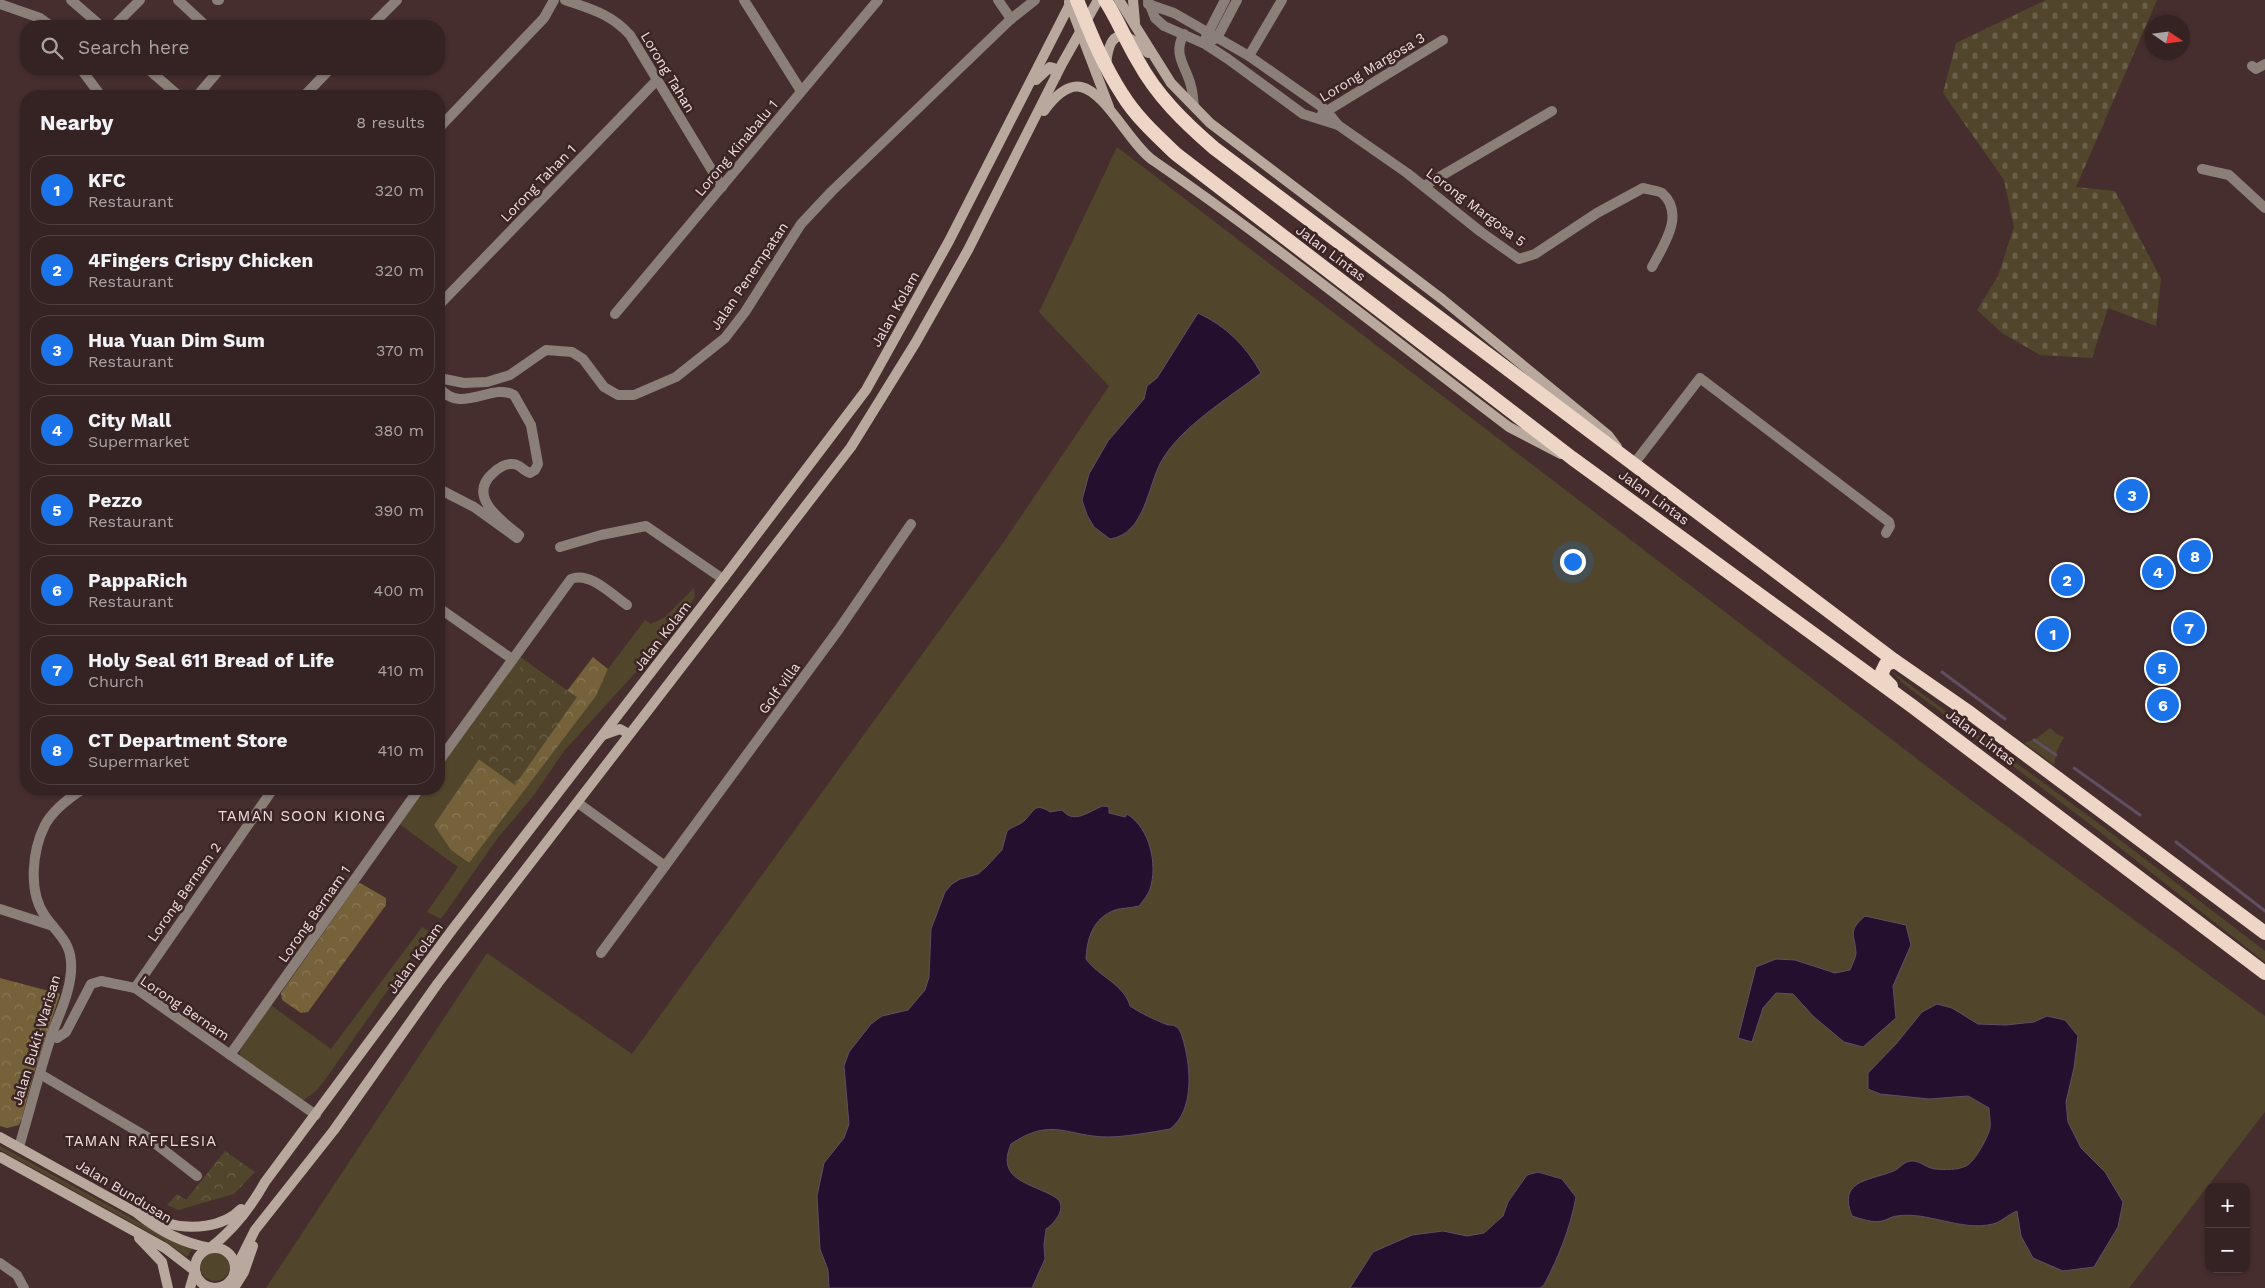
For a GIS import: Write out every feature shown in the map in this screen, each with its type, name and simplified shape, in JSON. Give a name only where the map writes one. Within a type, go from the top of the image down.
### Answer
[{"type":"highway","name":"Jalan Lintas","points":[[1106,0],[1139,64],[1172,110],[1191,129],[1895,661],[1970,713],[2265,933]]},
{"type":"highway","name":"Jalan Lintas","points":[[1072,1],[1122,96],[1145,124],[1176,154],[1572,458],[1912,706],[2265,973]]},
{"type":"highway","points":[[1895,661],[1886,664],[1882,672],[1884,678],[1912,706]]},
{"type":"main road","points":[[195,1271],[204,1285],[210,1287],[221,1287],[231,1280],[255,1230],[334,1130],[438,983],[578,803],[860,433],[911,350],[963,259],[1056,76],[1098,0]]},
{"type":"main road","points":[[1119,0],[1159,64]]},
{"type":"main road","points":[[1133,0],[1135,23]]},
{"type":"main road","points":[[1072,1],[1080,31],[1110,108]]},
{"type":"main road","name":"Jalan Kolam","points":[[210,1248],[220,1241],[253,1203],[265,1182],[452,930],[723,579],[866,390],[950,241],[1072,1]]},
{"type":"main road","points":[[1104,89],[1109,47],[1116,38],[1124,36],[1132,38],[1159,64]]},
{"type":"main road","name":"Jalan Lintas","points":[[1159,64],[1171,82],[1210,123],[1260,159],[1494,340],[1608,435],[1631,463]]},
{"type":"main road","points":[[1024,94],[1045,70],[1050,67],[1054,68],[1056,76]]},
{"type":"main road","points":[[1029,132],[1051,101],[1071,88],[1080,87],[1091,92],[1110,108],[1130,136],[1150,158],[1210,200],[1508,427],[1572,458]]},
{"type":"main road","points":[[602,735],[620,729],[629,734]]},
{"type":"main road","name":"Jalan Bundusan","points":[[0,1137],[137,1213],[155,1228],[210,1248]]},
{"type":"main road","name":"Jalan Bundusan","points":[[0,1157],[166,1248],[195,1271]]},
{"type":"main road","points":[[137,1213],[146,1214],[174,1224],[208,1226],[231,1217],[238,1212],[265,1182]]},
{"type":"main road","points":[[234,1288],[244,1272],[265,1218]]},
{"type":"main road","points":[[123,1224],[157,1255],[165,1271],[168,1288]]},
{"type":"main road","points":[[190,1288],[200,1254],[210,1248],[215,1247],[226,1250],[234,1259],[235,1270]]},
{"type":"street","points":[[71,0],[94,20]]},
{"type":"street","points":[[120,20],[140,0]]},
{"type":"street","points":[[178,0],[200,20]]},
{"type":"street","points":[[377,20],[397,0]]},
{"type":"street","points":[[445,122],[544,18],[554,0]]},
{"type":"street","name":"Lorong Tahan","points":[[565,0],[609,16],[630,35],[722,187]]},
{"type":"street","points":[[744,0],[801,92]]},
{"type":"street","points":[[998,0],[1011,19]]},
{"type":"street","name":"Jalan Penempatan","points":[[445,379],[464,383],[487,382],[510,375],[546,350],[572,352],[583,359],[604,387],[618,395],[634,395],[676,377],[725,338],[801,224],[832,190],[1011,19],[1035,0]]},
{"type":"street","points":[[1205,44],[1207,32],[1225,0]]},
{"type":"street","points":[[1205,44],[1217,38],[1237,0]]},
{"type":"street","points":[[1249,56],[1282,0]]},
{"type":"street","name":"Lorong Kinabalu 1","points":[[615,314],[801,92],[873,2]]},
{"type":"street","name":"Lorong Margosa 5","points":[[1148,2],[1174,13],[1249,56],[1326,110],[1338,126],[1424,186],[1481,232],[1519,259],[1535,254],[1597,213],[1643,188],[1661,192],[1672,207],[1672,229],[1652,267]]},
{"type":"street","name":"Lorong Margosa 5","points":[[1148,2],[1155,18],[1164,26],[1205,44],[1304,114],[1316,120],[1338,126]]},
{"type":"street","points":[[0,4],[42,20]]},
{"type":"street","points":[[1184,34],[1178,47],[1178,55],[1188,78],[1194,106]]},
{"type":"street","name":"Lorong Margosa 3","points":[[1316,120],[1326,110],[1443,40]]},
{"type":"street","points":[[2252,66],[2256,69],[2265,64]]},
{"type":"street","points":[[85,75],[97,90]]},
{"type":"street","points":[[155,75],[172,90]]},
{"type":"street","points":[[202,90],[215,75]]},
{"type":"street","points":[[310,90],[324,75]]},
{"type":"street","name":"Lorong Tahan 1","points":[[445,299],[657,80]]},
{"type":"street","points":[[1424,186],[1552,111]]},
{"type":"street","points":[[2202,169],[2230,175],[2265,208]]},
{"type":"street","points":[[1631,463],[1700,378],[1889,522],[1890,526],[1886,534]]},
{"type":"street","points":[[445,394],[448,397],[458,399],[478,398],[501,392],[508,392],[514,395],[532,426],[538,464],[535,470],[530,472],[515,464],[507,464],[492,473],[485,481],[482,492],[486,504],[519,535],[517,538],[474,507],[445,492]]},
{"type":"street","name":"Golf villa","points":[[601,953],[839,629],[911,524]]},
{"type":"street","points":[[560,547],[601,535],[646,526],[723,579]]},
{"type":"street","points":[[445,753],[571,579],[579,576],[590,579],[627,605]]},
{"type":"street","points":[[445,612],[512,659]]},
{"type":"street","name":"Jalan Bukit Warisan","points":[[20,1147],[51,1036],[67,995],[71,972],[70,951],[65,940],[45,916],[38,903],[34,882],[35,860],[45,824],[57,809],[75,795]]},
{"type":"street","name":"Lorong Bernam 2","points":[[135,988],[269,795]]},
{"type":"street","name":"Lorong Bernam 1","points":[[230,1054],[415,795]]},
{"type":"street","points":[[578,803],[665,866]]},
{"type":"street","points":[[0,909],[54,926]]},
{"type":"street","name":"Lorong Bernam","points":[[51,1036],[57,1038],[66,1032],[91,984],[101,981],[135,988],[316,1115]]},
{"type":"street","points":[[40,1074],[147,1137],[197,1176]]},
{"type":"street","points":[[0,1263],[17,1275],[24,1288]]},
{"type":"green space","points":[[2046,0],[2157,0],[2151,15],[2145,15],[2145,28],[2076,187],[2115,191],[2161,279],[2156,326],[2108,308],[2092,358],[2040,355],[2002,333],[1977,310],[1998,276],[2014,227],[2004,180],[1943,93],[1956,43]]},
{"type":"green space","points":[[1117,147],[1963,794],[2265,1016],[2265,1112],[2210,1183],[2205,1183],[2205,1190],[2129,1288],[266,1288],[487,953],[632,1054],[1003,543],[1109,386],[1039,312]]},
{"type":"green space","points":[[694,588],[695,597],[681,619],[637,671],[564,751],[534,795],[497,839],[441,919],[427,912],[458,867],[399,824],[420,795],[445,795],[445,760],[519,656],[567,691],[451,850],[468,863],[596,696],[608,669],[645,620],[651,624],[665,617]]},
{"type":"green space","points":[[593,657],[608,669],[596,696],[469,863],[451,850],[434,825],[482,755],[567,691]]},
{"type":"green space","points":[[525,661],[577,697],[515,785],[463,748]]},
{"type":"green space","points":[[1891,671],[2094,820],[2265,951],[2265,962],[2091,825],[1905,685]]},
{"type":"green space","points":[[2050,728],[2064,737],[2057,751],[2054,765],[2024,743],[2037,738]]},
{"type":"green space","points":[[360,883],[386,898],[386,905],[308,1012],[301,1013],[282,1000],[281,993]]},
{"type":"green space","points":[[422,927],[429,931],[325,1080],[316,1091],[298,1104],[239,1058],[241,1048],[271,1005],[331,1049]]},
{"type":"green space","points":[[0,978],[60,994],[34,1073],[22,1118],[19,1125],[7,1128],[0,1126]]},
{"type":"green space","points":[[0,1146],[168,1238],[194,1246],[187,1257],[165,1241],[0,1150]]},
{"type":"green space","points":[[225,1151],[255,1172],[234,1194],[178,1210],[167,1205],[177,1194],[186,1200]]},
{"type":"green space","points":[[215,1251],[226,1255],[230,1266],[226,1277],[215,1281],[204,1277],[200,1266],[204,1255]]},
{"type":"shaded area","points":[[1198,313],[1218,324],[1234,338],[1249,354],[1261,373],[1206,414],[1169,449],[1161,462],[1138,519],[1122,535],[1110,539],[1094,527],[1087,515],[1082,500],[1089,474],[1108,441],[1144,399],[1147,386],[1157,378]]},
{"type":"shaded area","points":[[1103,806],[1109,807],[1109,813],[1125,817],[1127,814],[1141,828],[1150,848],[1153,869],[1152,879],[1149,891],[1139,906],[1115,910],[1096,923],[1090,936],[1086,959],[1117,986],[1127,998],[1130,1006],[1153,1019],[1177,1027],[1180,1031],[1188,1065],[1189,1089],[1187,1101],[1178,1121],[1170,1129],[1108,1137],[1049,1129],[1025,1136],[1011,1144],[1007,1156],[1008,1166],[1012,1173],[1018,1179],[1055,1197],[1061,1205],[1056,1219],[1046,1229],[1045,1259],[1032,1288],[829,1288],[828,1270],[820,1249],[817,1196],[824,1163],[844,1138],[849,1124],[844,1066],[849,1052],[871,1024],[882,1016],[908,1010],[925,990],[929,977],[931,929],[945,892],[952,884],[960,879],[978,874],[986,867],[1002,850],[1007,831],[1024,821],[1035,809],[1041,808],[1050,812],[1062,810],[1067,814],[1077,817]]},
{"type":"shaded area","points":[[1865,916],[1906,925],[1911,945],[1893,986],[1896,1018],[1863,1047],[1844,1042],[1814,1017],[1793,994],[1776,993],[1763,1008],[1752,1042],[1738,1038],[1756,967],[1776,959],[1795,960],[1835,973],[1850,970],[1856,954],[1854,930],[1859,921]]},
{"type":"shaded area","points":[[1937,1004],[1952,1008],[1978,1024],[2006,1025],[2034,1022],[2047,1016],[2065,1020],[2078,1036],[2074,1068],[2066,1102],[2068,1122],[2081,1148],[2105,1172],[2123,1202],[2118,1227],[2094,1267],[2063,1271],[2033,1258],[2021,1236],[2017,1211],[1996,1223],[1981,1226],[1957,1224],[1908,1215],[1895,1216],[1878,1221],[1852,1216],[1849,1196],[1857,1184],[1894,1171],[1910,1161],[1933,1169],[1943,1170],[1966,1166],[1977,1155],[1989,1132],[1989,1108],[1968,1096],[1929,1099],[1880,1094],[1868,1089],[1868,1073],[1896,1044],[1922,1012]]},
{"type":"shaded area","points":[[1538,1172],[1562,1179],[1576,1197],[1571,1220],[1559,1253],[1544,1285],[1540,1288],[1350,1288],[1373,1252],[1412,1235],[1443,1231],[1467,1236],[1484,1233],[1503,1216],[1508,1202],[1527,1175]]},
{"type":"waterway","points":[[1942,672],[2005,719]]},
{"type":"waterway","points":[[2034,740],[2056,755]]},
{"type":"waterway","points":[[2074,768],[2140,815]]},
{"type":"waterway","points":[[2176,842],[2265,911]]},
{"type":"place","name":"Hua Yuan Dim Sum","points":[[2132,495]]},
{"type":"place","name":"CT Department Store","points":[[2195,556]]},
{"type":"place","name":"City Mall","points":[[2158,572]]},
{"type":"place","name":"4Fingers Crispy Chicken","points":[[2067,580]]},
{"type":"place","name":"Holy Seal 611 Bread of Life","points":[[2189,628]]},
{"type":"place","name":"KFC","points":[[2053,634]]},
{"type":"place","name":"Pezzo","points":[[2162,668]]},
{"type":"place","name":"PappaRich","points":[[2163,705]]},
{"type":"district","name":"TAMAN SOON KIONG","points":[[302,816]]},
{"type":"district","name":"TAMAN RAFFLESIA","points":[[141,1141]]}]
